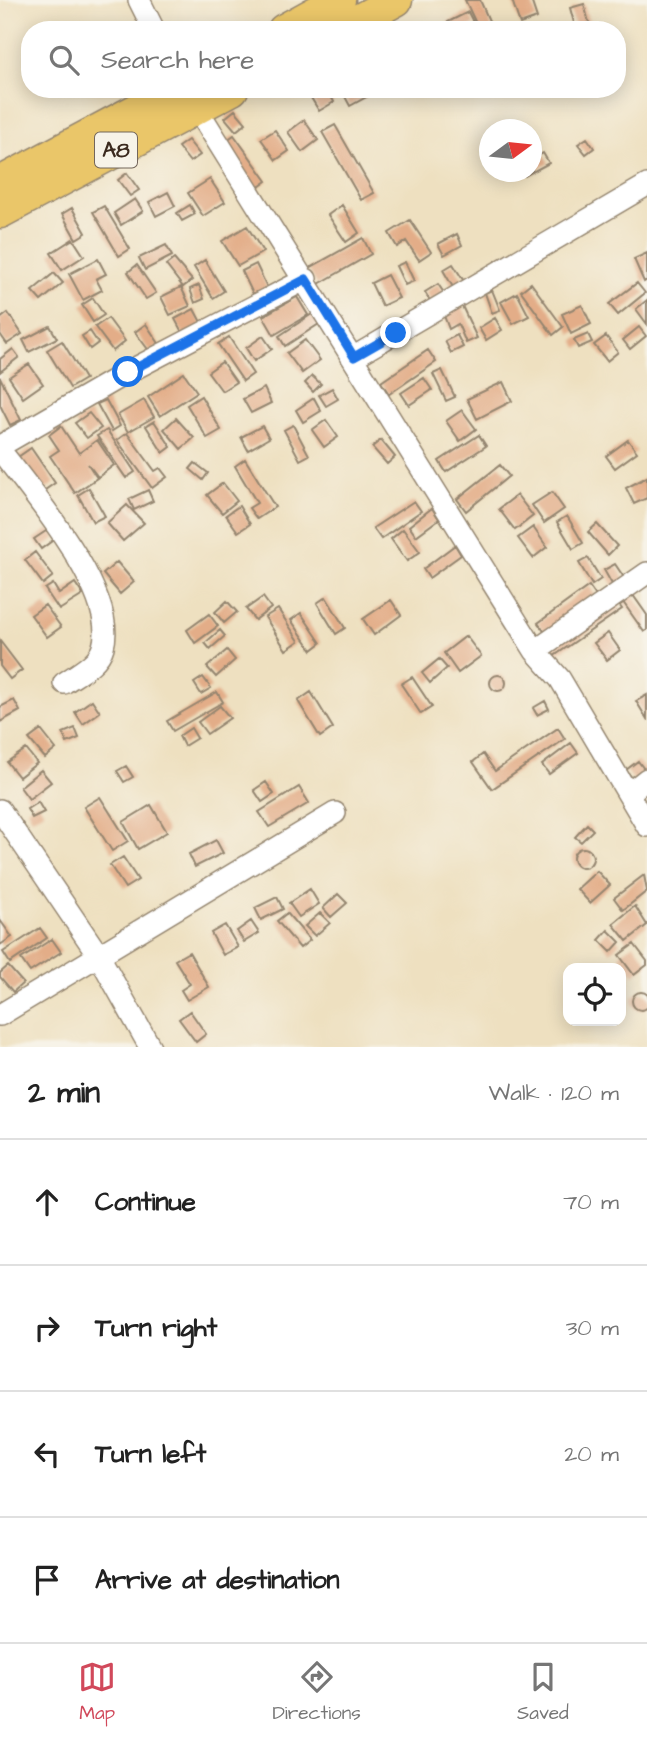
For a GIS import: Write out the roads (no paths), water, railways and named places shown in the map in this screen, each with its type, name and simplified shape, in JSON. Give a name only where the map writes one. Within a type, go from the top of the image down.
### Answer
[{"type":"highway","points":[[300,21],[339,0]]},
{"type":"highway","points":[[358,21],[396,0]]},
{"type":"highway","name":"A8","points":[[0,183],[180,98]]},
{"type":"highway","name":"A8","points":[[0,212],[181,98]]},
{"type":"street","points":[[139,0],[150,21]]},
{"type":"street","points":[[188,98],[236,176],[306,279],[535,651],[560,678],[647,826]]},
{"type":"street","points":[[354,357],[647,185]]},
{"type":"street","points":[[64,683],[90,665],[103,650],[106,626],[90,581],[58,526],[0,448],[128,372],[306,279]]},
{"type":"street","points":[[535,651],[647,573]]},
{"type":"street","points":[[628,794],[647,779]]},
{"type":"street","points":[[0,810],[99,956],[150,1047]]},
{"type":"street","points":[[0,1015],[335,813]]}]
